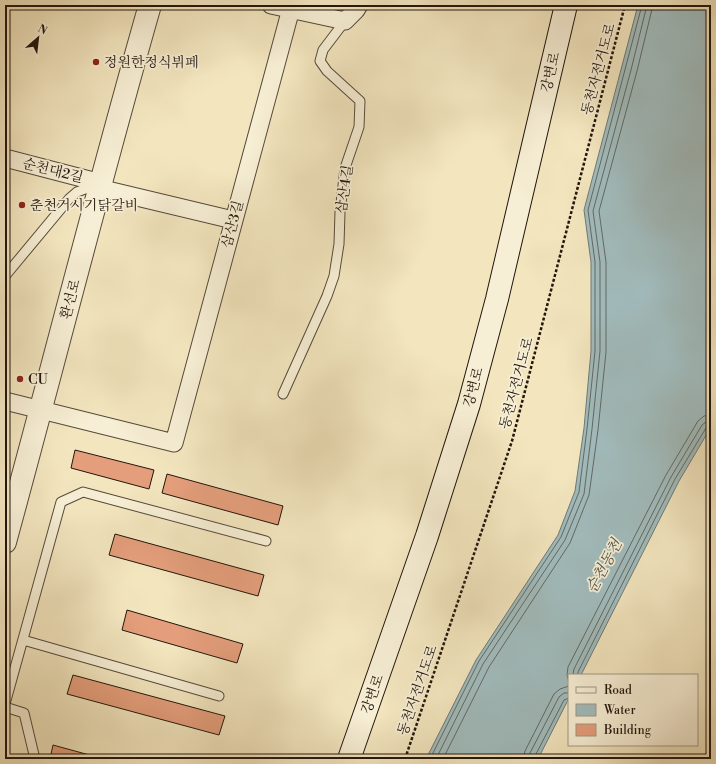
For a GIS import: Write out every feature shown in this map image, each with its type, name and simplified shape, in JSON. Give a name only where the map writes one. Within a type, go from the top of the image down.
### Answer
[{"type":"main road","name":"환선로","points":[[5,542],[150,5]]},
{"type":"main road","name":"강변로","points":[[349,759],[429,529],[469,404],[498,291],[566,5]]},
{"type":"street","points":[[271,5],[292,7],[345,21]]},
{"type":"street","name":"삼산4길","points":[[345,21],[359,5]]},
{"type":"street","name":"삼산3길","points":[[41,410],[174,443],[233,220],[292,7]]},
{"type":"street","name":"순천대2길","points":[[5,158],[100,186]]},
{"type":"street","points":[[100,186],[233,220]]},
{"type":"street","points":[[5,401],[41,410]]},
{"type":"lane","name":"삼산4길","points":[[283,394],[328,296],[334,276],[339,244],[340,212],[345,168],[358,127],[360,101],[327,71],[320,61],[323,50],[345,21]]},
{"type":"lane","points":[[5,276],[69,199],[77,192],[100,186]]},
{"type":"lane","points":[[35,759],[24,713],[5,705],[61,502],[83,492],[266,541]]},
{"type":"lane","points":[[23,640],[219,696]]},
{"type":"path","name":"동천자전거도로","points":[[404,759],[512,441],[625,5]]},
{"type":"water","name":"순천동천","points":[[638,5],[711,5],[711,427],[679,481],[582,674],[568,674],[568,700],[538,759],[426,759],[476,660],[558,535],[575,491],[584,428],[591,351],[591,262],[584,210]]},
{"type":"building","points":[[75,450],[154,470],[149,489],[71,468]]},
{"type":"building","points":[[167,474],[283,506],[278,525],[162,493]]},
{"type":"building","points":[[115,534],[264,575],[258,596],[109,555]]},
{"type":"building","points":[[127,610],[243,644],[237,663],[122,630]]},
{"type":"building","points":[[73,675],[225,716],[219,735],[67,694]]},
{"type":"building","points":[[53,745],[104,759],[50,759]]},
{"type":"place","name":"정원한정식뷔페","points":[[96,62]]},
{"type":"place","name":"춘천거시기닭갈비","points":[[22,205]]},
{"type":"place","name":"CU","points":[[20,379]]}]
